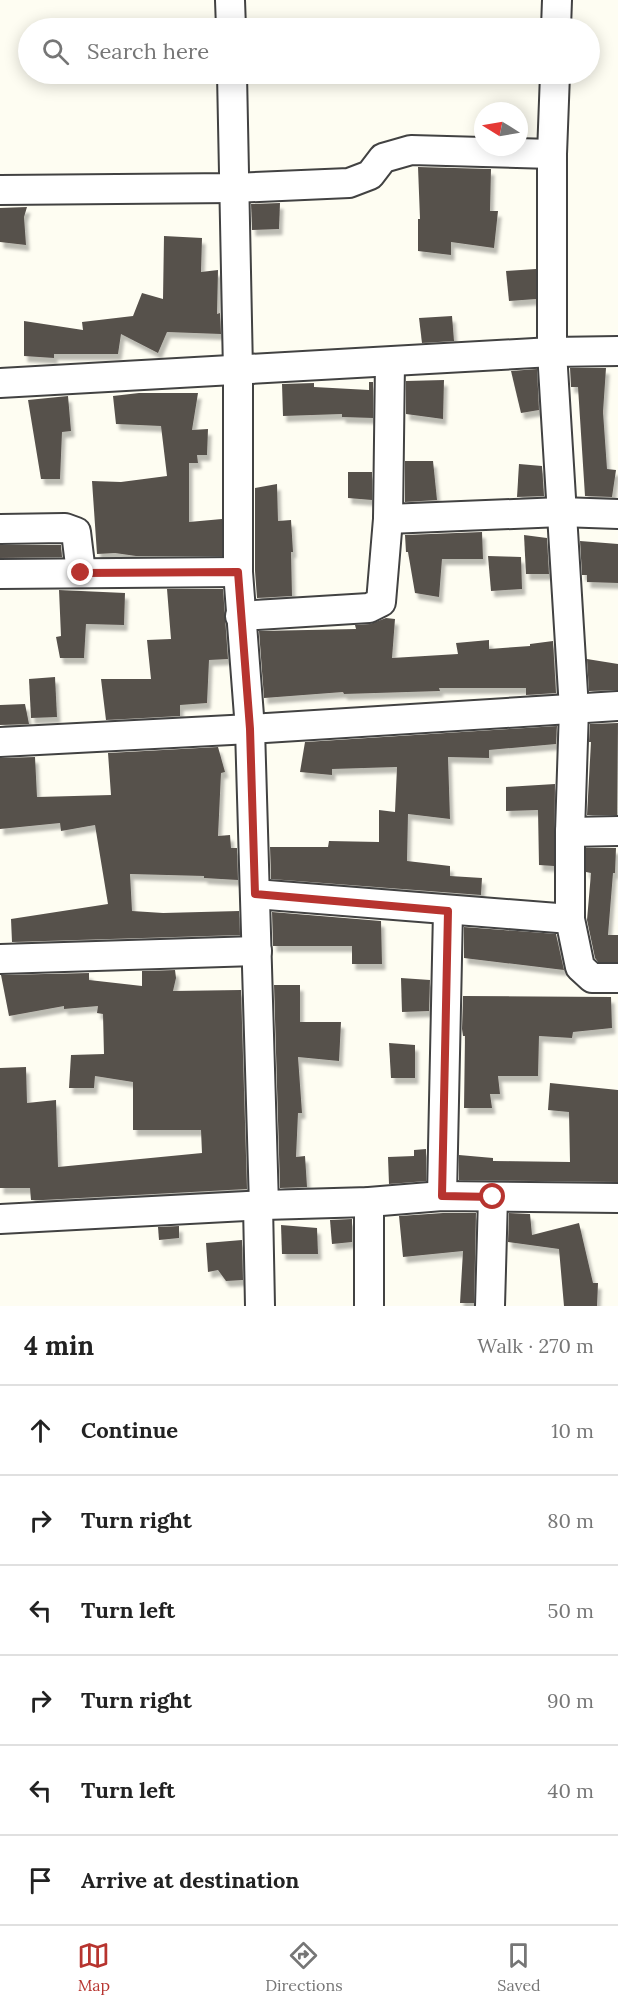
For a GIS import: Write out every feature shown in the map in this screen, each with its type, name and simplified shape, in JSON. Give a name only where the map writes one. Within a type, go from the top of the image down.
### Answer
[{"type":"street","points":[[230,0],[231,18]]},
{"type":"street","points":[[556,18],[557,0]]},
{"type":"street","points":[[232,84],[238,371],[238,572],[250,729],[257,951],[261,1205],[260,1306]]},
{"type":"street","points":[[555,84],[552,154],[552,352],[573,709],[570,919],[580,967],[592,978],[618,978]]},
{"type":"street","points":[[0,190],[234,188],[349,183],[370,176],[383,158],[411,150],[552,154]]},
{"type":"street","points":[[0,383],[552,352],[618,351]]},
{"type":"street","points":[[240,616],[369,608],[381,602],[388,519],[390,362]]},
{"type":"street","points":[[388,519],[561,512],[618,514]]},
{"type":"street","points":[[0,529],[65,528],[76,532],[81,573]]},
{"type":"street","points":[[0,574],[238,572]]},
{"type":"street","points":[[0,742],[618,706]]},
{"type":"street","points":[[570,832],[618,831]]},
{"type":"street","points":[[255,894],[570,919]]},
{"type":"street","points":[[442,1196],[448,911]]},
{"type":"street","points":[[0,959],[257,951]]},
{"type":"street","points":[[0,1219],[261,1205],[369,1202],[442,1196],[618,1198]]},
{"type":"street","points":[[490,1306],[493,1197]]},
{"type":"street","points":[[369,1202],[369,1306]]},
{"type":"building","points":[[418,167],[491,169],[490,211],[498,211],[494,248],[451,242],[451,255],[418,251],[418,219],[420,219]]},
{"type":"building","points":[[280,203],[279,229],[252,230],[251,204]]},
{"type":"building","points":[[27,207],[24,217],[26,245],[0,242],[0,208]]},
{"type":"building","points":[[164,236],[202,238],[201,272],[218,270],[217,314],[220,313],[221,334],[167,332],[158,353],[121,334],[118,354],[54,354],[54,358],[24,356],[24,321],[83,330],[82,322],[133,316],[142,293],[163,299]]},
{"type":"building","points":[[536,269],[536,299],[509,301],[506,271]]},
{"type":"building","points":[[452,316],[454,341],[422,343],[419,318]]},
{"type":"building","points":[[570,368],[606,368],[603,412],[607,469],[616,470],[612,497],[585,496],[578,387],[571,387]]},
{"type":"building","points":[[537,369],[539,410],[521,413],[511,371]]},
{"type":"building","points":[[444,380],[443,419],[406,414],[406,381]]},
{"type":"building","points":[[369,382],[373,382],[373,418],[342,417],[342,414],[283,416],[282,384],[314,383],[314,387],[369,390]]},
{"type":"building","points":[[139,393],[198,393],[192,430],[208,429],[207,455],[197,455],[198,463],[189,463],[189,522],[222,519],[222,556],[97,554],[92,481],[121,482],[167,476],[161,426],[116,424],[113,396]]},
{"type":"building","points":[[68,396],[71,431],[62,432],[60,479],[41,479],[28,400]]},
{"type":"building","points":[[405,461],[433,461],[437,500],[405,502]]},
{"type":"building","points":[[519,464],[542,466],[544,496],[517,497]]},
{"type":"building","points":[[348,472],[372,472],[372,500],[348,498]]},
{"type":"building","points":[[277,484],[278,521],[291,520],[292,596],[257,598],[255,488]]},
{"type":"building","points":[[482,532],[483,559],[442,559],[439,597],[415,593],[408,552],[406,552],[405,535]]},
{"type":"building","points":[[524,535],[547,538],[549,574],[526,574]]},
{"type":"building","points":[[580,541],[618,544],[618,583],[587,582],[587,575],[582,575]]},
{"type":"building","points":[[0,545],[61,545],[62,557],[0,558]]},
{"type":"building","points":[[488,556],[521,557],[522,589],[491,591]]},
{"type":"building","points":[[167,589],[223,589],[228,659],[209,660],[207,703],[180,705],[180,716],[106,720],[101,679],[151,679],[147,640],[171,639]]},
{"type":"building","points":[[59,590],[125,593],[124,625],[86,624],[84,658],[60,658],[56,637],[61,636]]},
{"type":"building","points":[[386,618],[395,619],[392,658],[458,654],[456,643],[489,640],[489,649],[530,646],[530,644],[553,641],[556,693],[526,695],[526,688],[439,688],[440,691],[344,694],[343,692],[264,698],[259,631],[356,629],[355,625],[370,624]]},
{"type":"building","points":[[587,659],[618,664],[618,690],[589,691]]},
{"type":"building","points":[[55,677],[57,717],[31,718],[29,679]]},
{"type":"building","points":[[25,704],[29,724],[0,725],[0,705]]},
{"type":"building","points":[[618,723],[617,815],[587,815],[590,724]]},
{"type":"building","points":[[557,726],[556,744],[489,750],[489,758],[448,757],[450,819],[408,814],[407,861],[450,866],[450,876],[482,878],[481,895],[271,879],[270,847],[328,847],[329,841],[379,842],[379,810],[395,812],[397,767],[332,769],[332,775],[300,772],[305,742]]},
{"type":"building","points":[[218,747],[225,772],[221,773],[218,836],[230,835],[231,848],[237,848],[238,880],[204,878],[204,876],[130,874],[132,911],[163,913],[239,911],[240,935],[12,942],[11,919],[108,904],[95,825],[61,831],[60,823],[0,829],[0,758],[35,757],[37,797],[111,795],[108,753]]},
{"type":"building","points":[[555,784],[554,866],[539,865],[538,810],[506,811],[506,787]]},
{"type":"building","points":[[586,848],[616,848],[608,935],[618,935],[618,962],[598,962],[595,958],[587,920],[591,873],[586,872]]},
{"type":"building","points":[[272,912],[381,921],[382,964],[352,964],[352,946],[273,946]]},
{"type":"building","points":[[464,927],[556,934],[564,970],[464,958]]},
{"type":"building","points":[[175,970],[173,991],[241,990],[247,1189],[31,1200],[30,1188],[0,1188],[0,1068],[26,1067],[27,1103],[56,1100],[58,1167],[202,1153],[201,1130],[133,1130],[133,1082],[95,1076],[94,1088],[69,1088],[71,1055],[104,1054],[103,1014],[97,1013],[98,1006],[64,1009],[64,1006],[9,1016],[1,975],[89,973],[89,980],[142,986],[142,971]]},
{"type":"building","points":[[401,978],[430,980],[429,1011],[402,1012]]},
{"type":"building","points":[[274,985],[300,985],[300,1022],[341,1022],[339,1061],[298,1057],[302,1113],[298,1113],[296,1157],[305,1156],[307,1187],[280,1188]]},
{"type":"building","points":[[463,996],[611,997],[612,1028],[573,1032],[572,1038],[539,1036],[538,1076],[498,1076],[500,1094],[490,1094],[492,1108],[464,1108]]},
{"type":"building","points":[[389,1043],[415,1045],[415,1078],[391,1078]]},
{"type":"building","points":[[550,1083],[618,1090],[618,1182],[459,1180],[459,1155],[493,1158],[493,1161],[570,1162],[569,1112],[548,1110]]},
{"type":"building","points":[[426,1149],[426,1181],[389,1184],[388,1157],[414,1156],[414,1150]]},
{"type":"building","points":[[476,1213],[474,1303],[460,1303],[463,1251],[403,1257],[399,1216]]},
{"type":"building","points":[[509,1213],[530,1214],[532,1235],[579,1223],[593,1283],[598,1283],[597,1306],[564,1306],[559,1249],[508,1242]]},
{"type":"building","points":[[352,1219],[352,1242],[332,1244],[330,1220]]},
{"type":"building","points":[[281,1225],[317,1228],[318,1254],[282,1254]]},
{"type":"building","points":[[179,1226],[179,1238],[159,1240],[158,1227]]},
{"type":"building","points":[[242,1240],[243,1280],[226,1281],[218,1270],[208,1272],[206,1243]]},
{"type":"route","points":[[81,573],[238,572],[250,729],[255,894],[448,911],[442,1196],[493,1197]]}]
